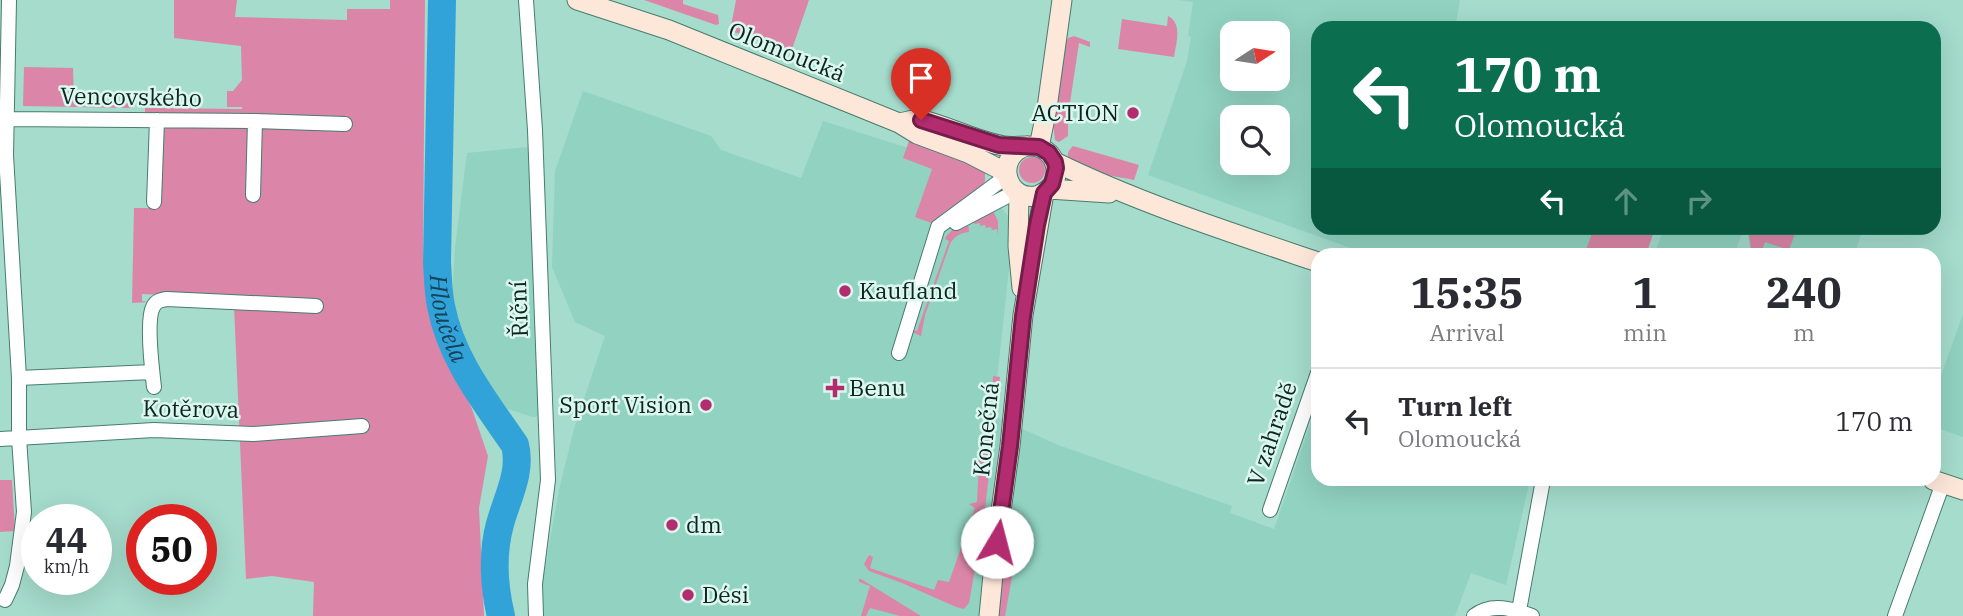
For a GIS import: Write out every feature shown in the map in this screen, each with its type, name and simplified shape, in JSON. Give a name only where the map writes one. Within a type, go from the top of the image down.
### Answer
[{"type":"street","points":[[5,600],[18,566],[24,527],[19,378],[3,155],[7,119],[9,0]]},
{"type":"street","name":"Říční","points":[[526,0],[535,130],[548,480],[535,584],[536,616]]},
{"type":"street","name":"Olomoucká","points":[[577,0],[669,30],[899,123],[918,134],[968,153],[1031,196],[1046,191],[1105,192],[1144,201]]},
{"type":"street","points":[[899,353],[939,227],[1012,183],[1010,158],[1017,150],[1033,147],[1047,108],[1062,0]]},
{"type":"street","name":"Vencovského","points":[[7,119],[345,124]]},
{"type":"street","points":[[154,202],[157,120]]},
{"type":"street","name":"Olomoucká","points":[[899,123],[921,120],[999,145],[1033,147],[1049,153],[1055,162],[1144,201],[1311,260]]},
{"type":"street","points":[[253,195],[255,121]]},
{"type":"street","points":[[1046,191],[1055,179],[1055,162]]},
{"type":"street","name":"Konečná","points":[[1012,183],[1024,310]]},
{"type":"street","name":"Konečná","points":[[989,616],[1024,310],[1046,191]]},
{"type":"street","name":"Kotěrova","points":[[154,387],[150,318],[154,305],[162,299],[316,306]]},
{"type":"street","name":"Kotěrova","points":[[19,378],[152,372]]},
{"type":"street","name":"V zahradě","points":[[1270,510],[1311,393]]},
{"type":"street","name":"Kotěrova","points":[[0,439],[154,429],[253,434],[362,426]]},
{"type":"street","points":[[1941,482],[1963,490]]},
{"type":"street","points":[[1474,616],[1487,608],[1523,614],[1542,486]]},
{"type":"street","points":[[1895,616],[1936,486]]},
{"type":"street","name":"Konečná","points":[[976,616],[995,554]]},
{"type":"shaded area","points":[[174,0],[237,0],[235,17],[347,20],[347,9],[390,9],[390,0],[425,0],[423,260],[433,324],[472,409],[488,456],[479,508],[484,616],[313,616],[314,582],[272,576],[246,579],[234,306],[316,303],[142,294],[142,301],[149,302],[132,303],[134,208],[154,208],[156,120],[145,120],[145,108],[242,109],[227,107],[227,91],[233,91],[242,80],[241,46],[174,38]]},
{"type":"shaded area","points":[[644,0],[683,0],[683,4],[718,15],[719,24],[716,25]]},
{"type":"shaded area","points":[[736,0],[809,0],[791,52],[734,32],[731,26]]},
{"type":"shaded area","points":[[1179,0],[1460,0],[1456,21],[1311,21],[1311,234],[1148,175],[1187,61],[1191,37],[1188,36],[1193,2]]},
{"type":"shaded area","points":[[1168,16],[1173,19],[1177,29],[1174,57],[1118,49],[1122,19],[1167,26]]},
{"type":"shaded area","points":[[1074,36],[1090,42],[1090,47],[1079,43],[1068,116],[1068,136],[1059,142],[1055,140],[1053,122],[1066,43],[1068,38]]},
{"type":"shaded area","points":[[24,67],[73,68],[74,102],[133,103],[133,108],[23,106]]},
{"type":"shaded area","points":[[583,91],[711,136],[721,150],[801,178],[823,121],[968,167],[989,193],[983,198],[993,198],[1014,223],[993,416],[1058,445],[1232,506],[1230,513],[1274,529],[1311,422],[1311,486],[1529,486],[1506,585],[1471,573],[1455,616],[544,616],[540,596],[559,490],[574,429],[605,336],[575,322],[552,267],[555,171]]},
{"type":"shaded area","points":[[910,138],[972,161],[985,172],[985,181],[979,190],[934,224],[915,217],[932,169],[903,158]]},
{"type":"shaded area","points":[[1073,146],[1139,165],[1134,180],[1078,166],[1070,161],[1068,154]]},
{"type":"shaded area","points":[[529,147],[540,416],[533,417],[493,404],[469,371],[452,300],[455,247],[467,153]]},
{"type":"shaded area","points":[[1032,157],[1041,161],[1045,170],[1041,179],[1032,183],[1023,179],[1019,170],[1023,161]]},
{"type":"shaded area","points":[[992,209],[998,221],[998,235],[997,229],[980,226],[980,223],[974,224],[974,221],[968,222],[969,232],[958,235],[950,244],[925,315],[921,336],[912,332],[917,331],[949,241],[945,239],[960,225]]},
{"type":"shaded area","points":[[1314,235],[1591,235],[1587,248],[1351,248]]},
{"type":"shaded area","points":[[1591,235],[1653,235],[1648,248],[1587,248]]},
{"type":"shaded area","points":[[1661,235],[1741,235],[1737,248],[1657,248]]},
{"type":"shaded area","points":[[1748,235],[1861,235],[1857,248],[1750,248]]},
{"type":"shaded area","points":[[1749,235],[1794,235],[1790,248],[1765,242],[1763,248],[1751,248]]},
{"type":"shaded area","points":[[1963,314],[1963,437],[1941,429],[1941,375]]},
{"type":"shaded area","points":[[993,376],[1000,377],[984,518],[969,603],[964,609],[869,571],[864,564],[869,555],[873,557],[870,568],[934,590],[938,580],[949,582],[975,508],[969,504],[977,502],[980,440],[990,432]]},
{"type":"shaded area","points":[[0,480],[12,480],[15,531],[0,532]]},
{"type":"shaded area","points":[[1020,516],[1023,516],[1005,616],[994,616],[1001,583]]},
{"type":"shaded area","points":[[859,579],[921,616],[900,616],[870,608],[866,616],[861,616],[870,586],[859,582]]},
{"type":"waterway","name":"Hloučela","points":[[442,0],[437,262],[441,306],[461,362],[515,445],[517,455],[513,485],[500,524],[496,547],[495,582],[501,616]]},
{"type":"place","name":"ACTION","points":[[1133,113]]},
{"type":"place","name":"Kaufland","points":[[845,291]]},
{"type":"place","name":"Benu","points":[[835,388]]},
{"type":"place","name":"Sport Vision","points":[[706,405]]},
{"type":"place","name":"dm","points":[[672,525]]},
{"type":"place","name":"Dési","points":[[688,595]]},
{"type":"route","points":[[921,120],[999,145],[1039,147],[1049,153],[1055,162],[1055,179],[1044,193],[1037,225],[1023,316],[997,542]]}]
